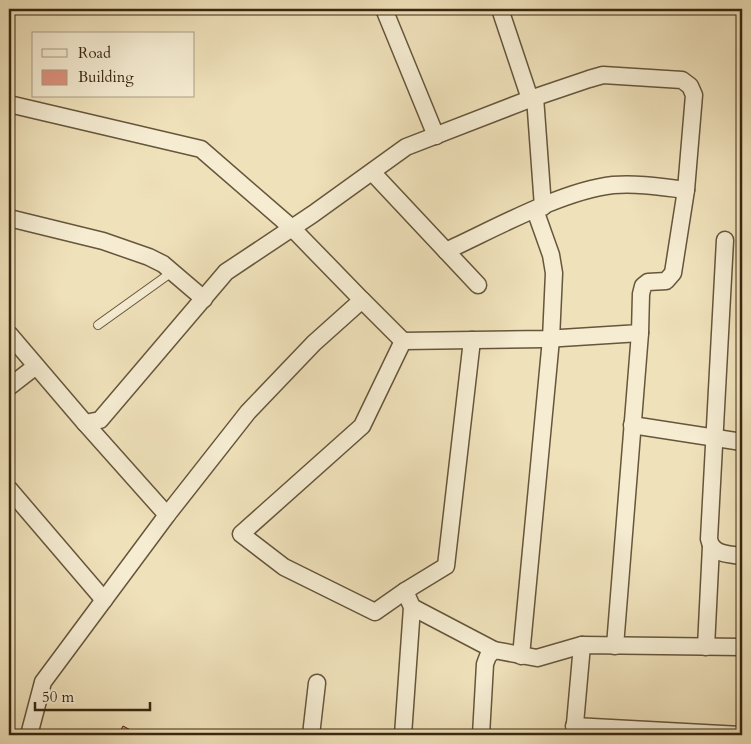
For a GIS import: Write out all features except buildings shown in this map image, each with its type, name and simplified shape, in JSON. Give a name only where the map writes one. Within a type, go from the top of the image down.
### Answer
[{"type":"street","points":[[384,9],[436,136]]},
{"type":"street","points":[[500,9],[533,98],[539,208],[553,264],[551,339],[521,656]]},
{"type":"street","points":[[85,423],[100,420],[226,272],[406,148],[533,98],[603,75],[682,80],[690,86],[694,95],[686,190],[673,272],[666,281],[648,282],[643,286],[641,294],[640,333],[614,646]]},
{"type":"street","points":[[9,104],[144,134],[201,149],[292,228],[403,341],[551,339],[640,333]]},
{"type":"street","points":[[372,172],[478,286]]},
{"type":"street","points":[[446,252],[539,208],[585,192],[633,184],[686,190]]},
{"type":"street","points":[[9,218],[112,244],[149,256],[164,264],[204,299]]},
{"type":"street","points":[[706,647],[711,546],[709,539],[725,240]]},
{"type":"street","points":[[29,735],[43,682],[167,515],[248,412],[314,343],[362,300]]},
{"type":"street","points":[[9,334],[167,515]]},
{"type":"street","points":[[403,341],[362,426],[241,534],[284,567],[375,612],[405,590],[446,566],[472,340]]},
{"type":"street","points":[[9,387],[36,366]]},
{"type":"street","points":[[632,425],[742,442]]},
{"type":"street","points":[[9,489],[104,600]]},
{"type":"street","points":[[711,546],[716,551],[742,556]]},
{"type":"street","points":[[403,735],[412,607],[405,590]]},
{"type":"street","points":[[412,607],[494,650],[537,658],[582,645],[742,647]]},
{"type":"street","points":[[582,645],[574,731],[741,735]]},
{"type":"street","points":[[481,735],[485,664],[488,656],[494,650]]},
{"type":"street","points":[[311,735],[317,683]]},
{"type":"lane","points":[[98,324],[172,272]]}]
